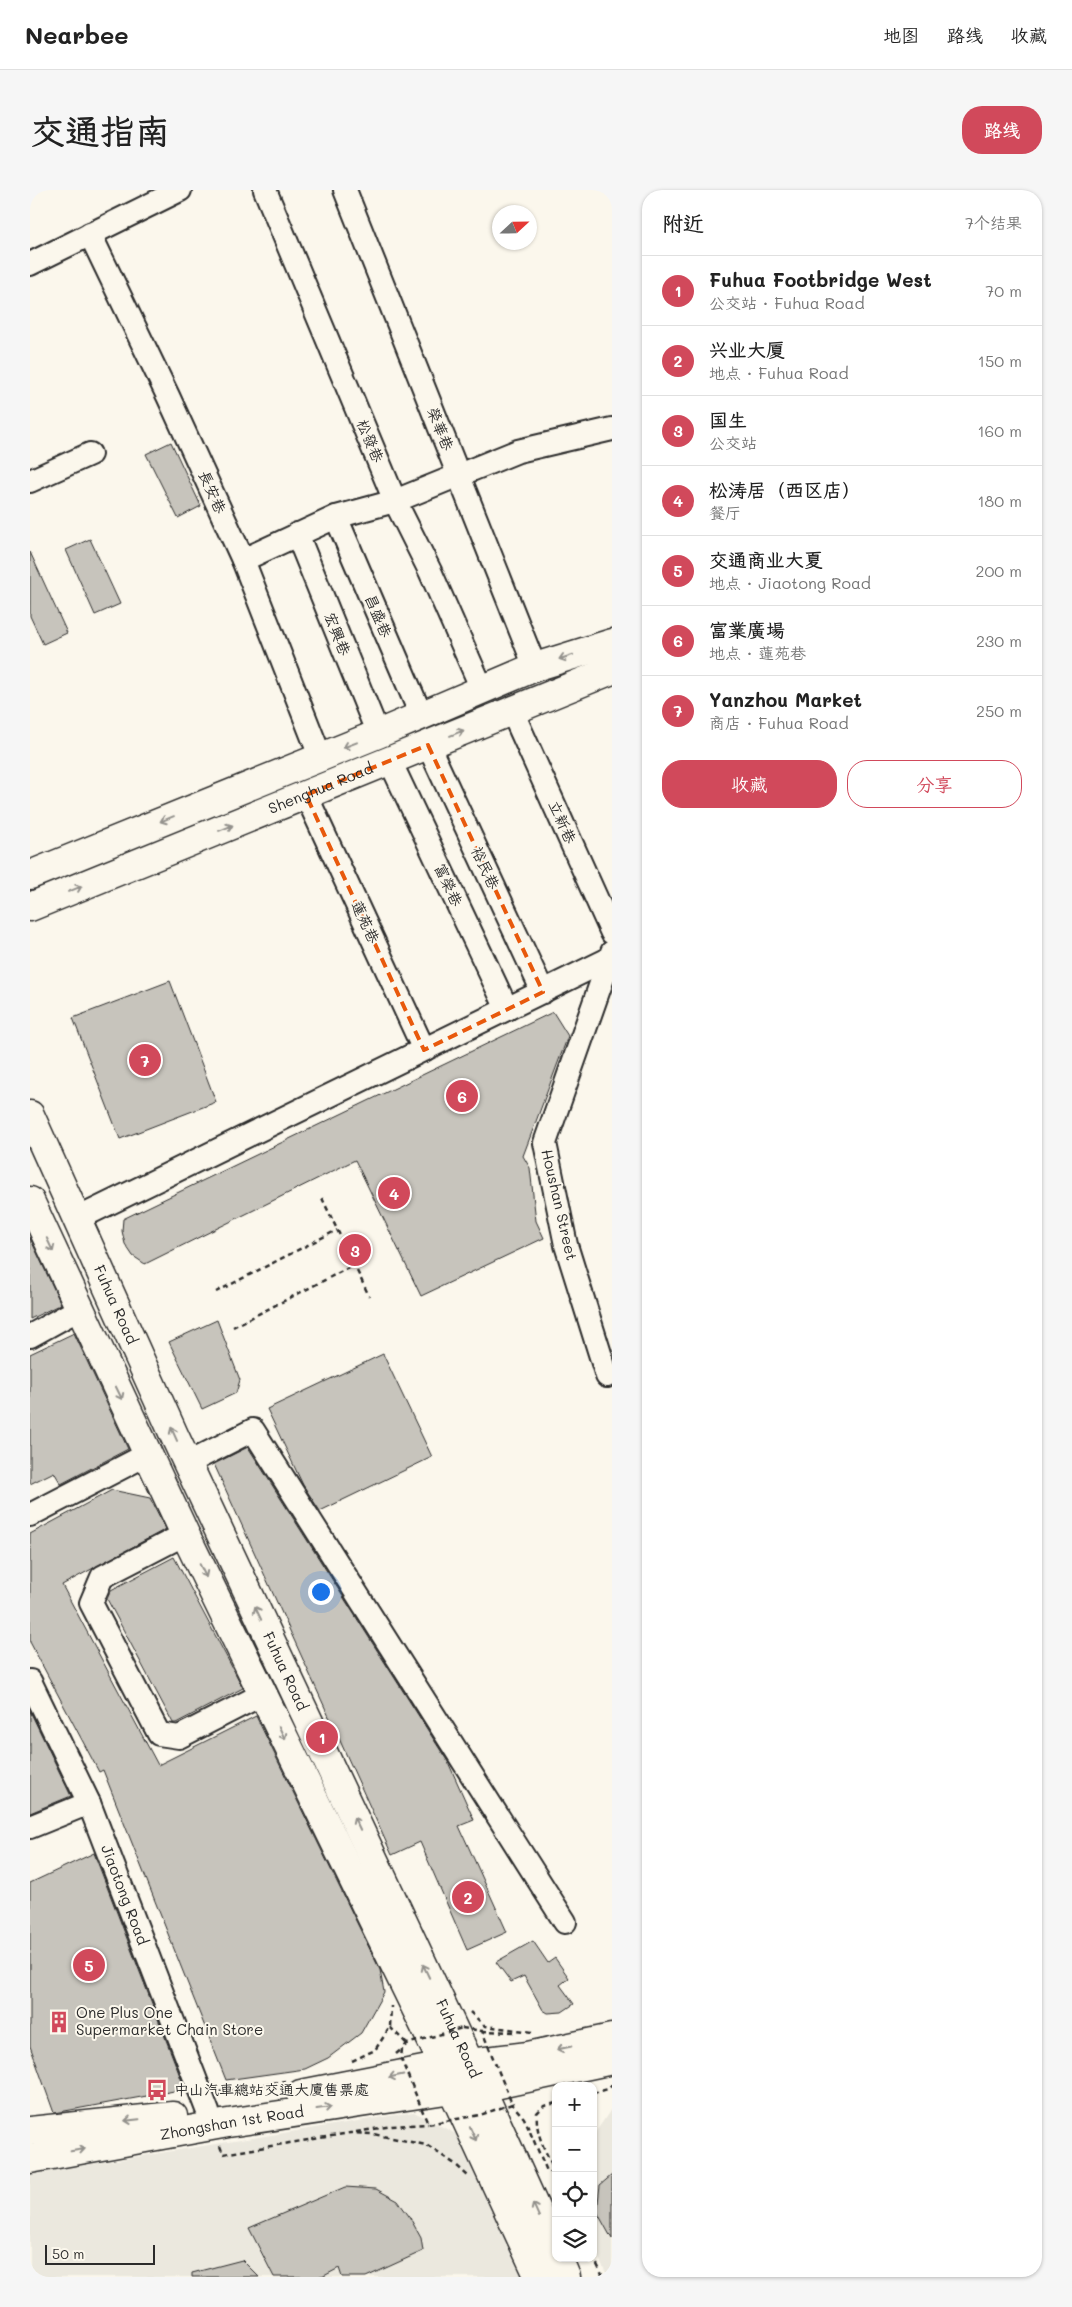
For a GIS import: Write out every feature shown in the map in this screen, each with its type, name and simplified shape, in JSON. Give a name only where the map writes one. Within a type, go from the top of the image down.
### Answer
[{"type":"main road","name":"Shenghua Road","points":[[30,875],[378,734],[421,714],[535,667],[612,643]]},
{"type":"main road","name":"Shenghua Road","points":[[30,907],[612,670]]},
{"type":"main road","name":"Fuhua Road","points":[[30,1115],[188,1463],[455,2073],[539,2277]]},
{"type":"main road","name":"Fuhua Road","points":[[30,1201],[185,1534],[263,1694],[455,2073]]},
{"type":"main road","name":"Zhongshan 1st Road","points":[[30,2131],[207,2111],[455,2073],[612,2038]]},
{"type":"main road","name":"Zhongshan 1st Road","points":[[455,2073],[481,2088],[612,2060]]},
{"type":"main road","name":"Fuhua Road","points":[[481,2088],[552,2245]]},
{"type":"main road","name":"Zhongshan 1st Road","points":[[30,2159],[207,2111]]},
{"type":"main road","points":[[560,2262],[566,2277]]},
{"type":"street","points":[[30,264],[180,190]]},
{"type":"street","name":"松發巷","points":[[265,190],[395,501],[430,571],[482,690]]},
{"type":"street","name":"榮華巷","points":[[346,190],[535,667]]},
{"type":"street","name":"長安巷","points":[[90,234],[168,396],[243,560],[320,756]]},
{"type":"street","points":[[243,560],[336,517],[395,501],[518,451],[612,429]]},
{"type":"street","points":[[30,481],[90,454]]},
{"type":"street","name":"昌盛巷","points":[[336,517],[421,714]]},
{"type":"street","name":"宏興巷","points":[[297,534],[378,734]]},
{"type":"street","name":"立新巷","points":[[512,711],[612,933]]},
{"type":"street","name":"裕民巷","points":[[428,745],[543,992]]},
{"type":"street","name":"富榮巷","points":[[390,761],[507,1009]]},
{"type":"street","name":"蓮苑巷","points":[[306,794],[424,1050]]},
{"type":"street","points":[[77,1219],[543,992],[612,954]]},
{"type":"street","name":"Houshan Street","points":[[607,1376],[566,1245],[545,1143],[612,954]]},
{"type":"street","points":[[30,1336],[79,1309]]},
{"type":"street","points":[[188,1463],[254,1430],[565,1922]]},
{"type":"street","points":[[30,1515],[148,1454]]},
{"type":"street","points":[[185,1534],[102,1577],[91,1603],[159,1734],[179,1737],[263,1694]]},
{"type":"street","name":"Jiaotong Road","points":[[30,1681],[89,1803],[207,2111]]},
{"type":"street","points":[[30,1827],[89,1803]]},
{"type":"path","points":[[322,1198],[369,1296]]},
{"type":"path","points":[[216,1292],[338,1230]]},
{"type":"path","points":[[234,1327],[354,1265]]},
{"type":"path","points":[[350,2063],[375,2050],[390,2026],[391,2006],[389,1997]]},
{"type":"path","points":[[465,2008],[485,2026],[531,2032]]},
{"type":"path","points":[[390,2026],[407,2044]]},
{"type":"path","points":[[428,2124],[401,2059],[402,2049],[407,2044],[462,2028],[482,2031],[539,2031]]},
{"type":"path","points":[[482,2031],[512,2104],[524,2118],[547,2171],[552,2172]]},
{"type":"path","points":[[286,2081],[207,2111],[223,2154],[392,2126],[428,2124],[480,2115],[512,2104]]},
{"type":"path","points":[[597,2092],[608,2089],[612,2085]]},
{"type":"path","points":[[552,2104],[544,2106],[537,2112],[536,2125],[543,2147],[556,2172]]},
{"type":"path","points":[[350,2133],[373,2134],[426,2145],[455,2164],[470,2177]]},
{"type":"path","points":[[596,2262],[603,2277]]},
{"type":"highlighted area","points":[[428,745],[543,992],[424,1050],[306,795]]},
{"type":"shaded area","points":[[612,2108],[612,2277],[608,2277],[597,2254],[597,2130]]},
{"type":"shaded area","points":[[414,2112],[458,2135],[522,2277],[30,2277],[30,2174]]},
{"type":"building","points":[[171,442],[201,506],[178,518],[146,454]]},
{"type":"building","points":[[90,539],[120,604],[95,615],[66,550]]},
{"type":"building","points":[[30,552],[67,633],[43,644],[30,616]]},
{"type":"building","points":[[170,981],[216,1102],[120,1139],[73,1018]]},
{"type":"building","points":[[553,1012],[568,1036],[523,1156],[530,1168],[536,1221],[544,1238],[421,1296],[355,1160],[145,1264],[133,1256],[125,1244],[122,1231],[123,1219]]},
{"type":"building","points":[[30,1238],[61,1304],[30,1319]]},
{"type":"building","points":[[217,1320],[240,1380],[236,1393],[202,1409],[169,1342]]},
{"type":"building","points":[[74,1333],[128,1449],[61,1484],[54,1472],[30,1484],[30,1354]]},
{"type":"building","points":[[383,1354],[432,1457],[320,1511],[303,1485],[267,1409]]},
{"type":"building","points":[[248,1447],[448,1762],[474,1820],[459,1826],[507,1932],[467,1950],[420,1842],[392,1855],[214,1464]]},
{"type":"building","points":[[112,1490],[150,1498],[166,1529],[62,1585],[158,1765],[256,1716],[380,1970],[384,1992],[361,2033],[328,2058],[305,2069],[226,2080],[103,1770],[99,1772],[30,1642],[30,1534]]},
{"type":"building","points":[[174,1557],[243,1688],[176,1723],[173,1723],[107,1599],[111,1590]]},
{"type":"building","points":[[30,1711],[71,1796],[30,1813]]},
{"type":"building","points":[[94,1853],[185,2089],[54,2113],[30,2046],[30,1883]]},
{"type":"building","points":[[533,1941],[548,1963],[555,1958],[569,1978],[560,1985],[574,2004],[562,2012],[548,2013],[543,2010],[524,1976],[511,1982],[496,1962]]},
{"type":"building","points":[[612,2175],[612,2239],[597,2212],[600,2185]]},
{"type":"building","points":[[345,2187],[376,2189],[398,2201],[421,2238],[423,2251],[366,2277],[342,2277],[339,2268],[322,2277],[274,2277],[249,2228]]},
{"type":"building","points":[[242,2260],[259,2277],[192,2277],[192,2273]]},
{"type":"place","name":"Yanzhou Market","points":[[145,1060]]},
{"type":"place","name":"富業廣場","points":[[462,1096]]},
{"type":"place","name":"松涛居（西区店）","points":[[394,1193]]},
{"type":"place","name":"国生","points":[[355,1250]]},
{"type":"place","name":"Fuhua Footbridge West","points":[[322,1737]]},
{"type":"place","name":"兴业大厦","points":[[468,1897]]},
{"type":"place","name":"交通商业大夏","points":[[89,1965]]},
{"type":"place","name":"One Plus One Supermarket Chain Store","points":[[59,2022]]},
{"type":"place","name":"中山汽車總站交通大廈售票處","points":[[157,2090]]}]
